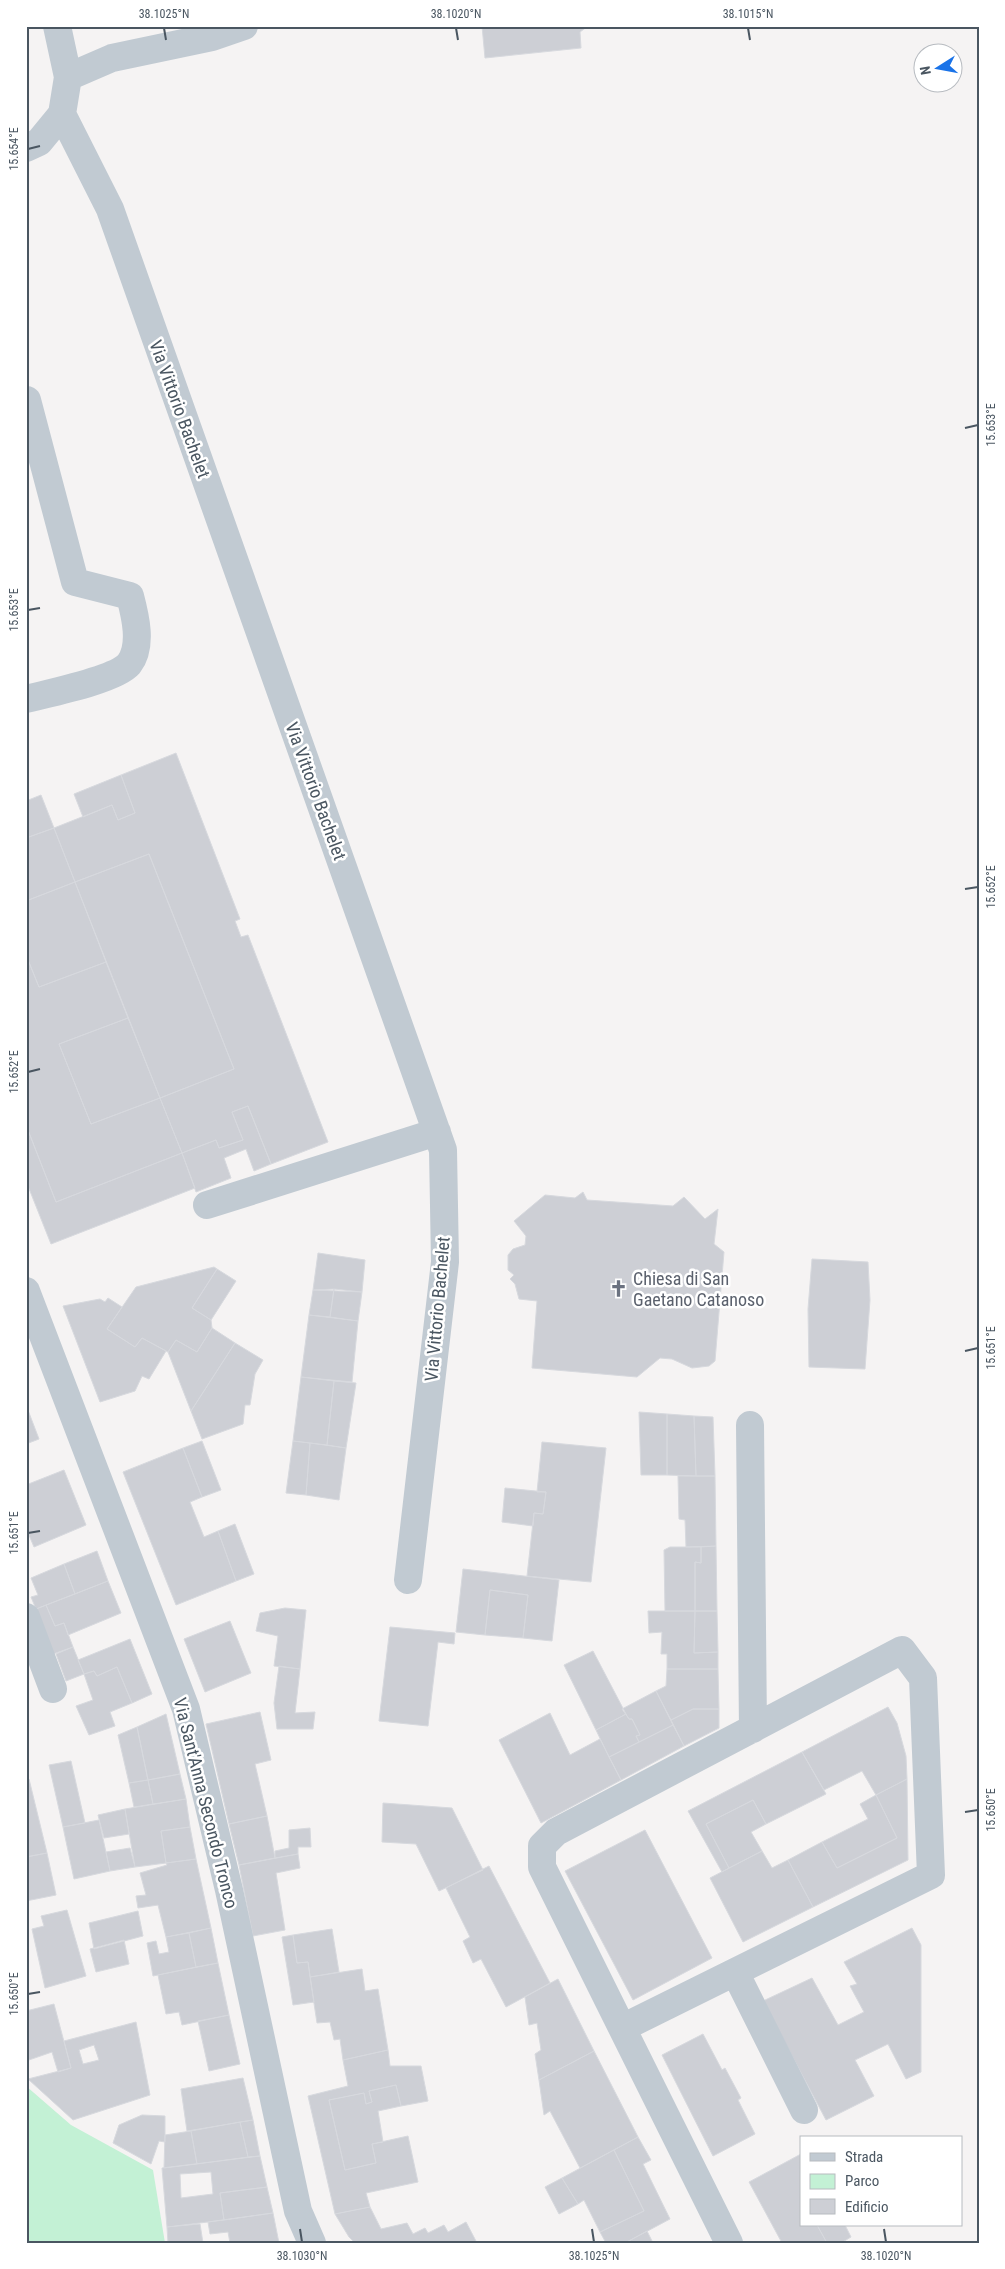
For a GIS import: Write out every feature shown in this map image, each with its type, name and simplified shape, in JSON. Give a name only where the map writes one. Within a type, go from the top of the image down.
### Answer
[{"type":"street","points":[[26,148],[39,142],[62,114],[68,77],[57,26]]},
{"type":"street","points":[[68,77],[112,58],[208,32],[244,26]]},
{"type":"street","name":"Via Vittorio Bachelet","points":[[62,114],[110,209],[443,1150],[444,1262],[408,1580]]},
{"type":"street","points":[[26,699],[112,675],[129,663],[138,639],[130,596],[75,582],[27,400]]},
{"type":"street","points":[[207,1205],[437,1132]]},
{"type":"street","name":"Via Sant'Anna Secondo Tronco","points":[[28,1302],[186,1709],[229,1890],[298,2211],[312,2243]]},
{"type":"street","points":[[750,1425],[753,1729]]},
{"type":"street","points":[[26,1617],[53,1689]]},
{"type":"street","points":[[624,2027],[931,1875],[922,1678],[902,1650],[556,1832],[542,1846],[542,1867],[624,2027],[729,2243]]},
{"type":"street","points":[[735,1972],[804,2110]]},
{"type":"green space","points":[[26,2086],[71,2125],[153,2170],[165,2243],[26,2243]]},
{"type":"building","points":[[482,26],[588,26],[580,32],[581,48],[485,58]]},
{"type":"building","points":[[176,753],[240,919],[235,921],[241,937],[248,935],[328,1142],[271,1164],[248,1106],[232,1112],[243,1140],[219,1148],[216,1140],[182,1153],[160,1098],[234,1069],[149,854],[75,882],[54,828],[112,805],[118,820],[135,813],[121,775]]},
{"type":"building","points":[[121,775],[135,813],[118,820],[112,805],[83,817],[74,794]]},
{"type":"building","points":[[41,795],[54,828],[26,838],[26,801]]},
{"type":"building","points":[[54,828],[75,882],[26,901],[26,838]]},
{"type":"building","points":[[149,854],[234,1069],[160,1098],[75,882]]},
{"type":"building","points":[[75,882],[106,962],[39,987],[26,955],[26,901]]},
{"type":"building","points":[[26,955],[39,987],[106,962],[128,1018],[59,1044],[91,1124],[160,1098],[182,1153],[56,1202],[26,1125]]},
{"type":"building","points":[[128,1018],[160,1098],[91,1124],[59,1044]]},
{"type":"building","points":[[248,1106],[271,1164],[254,1171],[246,1149],[224,1158],[231,1178],[196,1192],[182,1153],[216,1140],[219,1148],[243,1140],[232,1112]]},
{"type":"building","points":[[26,1125],[56,1202],[182,1153],[195,1188],[51,1244],[26,1181]]},
{"type":"building","name":"Chiesa di San Gaetano Catanoso","points":[[583,1192],[587,1200],[673,1206],[684,1197],[705,1219],[718,1209],[714,1244],[724,1252],[715,1361],[709,1366],[692,1368],[672,1359],[660,1358],[637,1377],[532,1368],[537,1301],[519,1299],[515,1284],[510,1279],[514,1275],[508,1270],[508,1255],[513,1249],[525,1245],[526,1236],[514,1221],[545,1195],[575,1198]]},
{"type":"building","points":[[318,1253],[365,1260],[362,1292],[313,1290]]},
{"type":"building","points":[[812,1259],[868,1262],[870,1300],[865,1369],[809,1367],[808,1309]]},
{"type":"building","points":[[214,1267],[217,1269],[192,1308],[211,1320],[212,1328],[197,1352],[176,1340],[168,1352],[142,1338],[135,1347],[107,1329],[136,1287]]},
{"type":"building","points":[[217,1269],[236,1281],[211,1320],[192,1308]]},
{"type":"building","points":[[334,1289],[362,1292],[358,1321],[330,1317]]},
{"type":"building","points":[[334,1289],[330,1317],[309,1315],[313,1290]]},
{"type":"building","points":[[108,1298],[122,1307],[107,1329],[135,1347],[142,1338],[166,1351],[149,1379],[142,1376],[135,1391],[100,1402],[63,1306],[100,1299],[105,1302]]},
{"type":"building","points":[[309,1315],[358,1321],[352,1382],[301,1377]]},
{"type":"building","points":[[212,1328],[235,1343],[191,1411],[168,1352],[176,1340],[197,1352]]},
{"type":"building","points":[[235,1343],[263,1360],[255,1374],[250,1405],[245,1405],[243,1424],[202,1439],[191,1411]]},
{"type":"building","points":[[301,1377],[334,1381],[327,1445],[293,1441]]},
{"type":"building","points":[[334,1381],[356,1383],[346,1448],[327,1445]]},
{"type":"building","points":[[26,1405],[39,1439],[26,1444]]},
{"type":"building","points":[[639,1412],[667,1414],[667,1475],[641,1475]]},
{"type":"building","points":[[667,1414],[694,1416],[696,1476],[667,1475]]},
{"type":"building","points":[[694,1416],[713,1417],[715,1476],[696,1476]]},
{"type":"building","points":[[202,1441],[221,1490],[202,1497],[183,1448]]},
{"type":"building","points":[[293,1441],[310,1443],[306,1495],[286,1493]]},
{"type":"building","points":[[542,1442],[606,1448],[591,1582],[527,1576],[534,1513],[543,1514],[546,1492],[537,1492]]},
{"type":"building","points":[[310,1443],[346,1448],[339,1500],[306,1495]]},
{"type":"building","points":[[183,1448],[202,1497],[190,1502],[204,1537],[218,1531],[236,1581],[176,1605],[123,1472]]},
{"type":"building","points":[[64,1470],[86,1525],[34,1547],[26,1528],[26,1485]]},
{"type":"building","points":[[678,1476],[715,1476],[716,1546],[686,1547],[685,1520],[679,1519]]},
{"type":"building","points":[[505,1488],[546,1492],[543,1514],[534,1513],[533,1526],[502,1522]]},
{"type":"building","points":[[235,1524],[254,1574],[236,1581],[218,1531]]},
{"type":"building","points":[[716,1546],[717,1611],[695,1611],[695,1562],[701,1563],[701,1547]]},
{"type":"building","points":[[670,1547],[701,1547],[701,1563],[695,1562],[695,1611],[665,1611],[664,1550]]},
{"type":"building","points":[[97,1551],[108,1581],[75,1594],[64,1564]]},
{"type":"building","points":[[64,1564],[75,1594],[36,1609],[31,1597],[38,1595],[31,1578]]},
{"type":"building","points":[[463,1569],[559,1580],[552,1641],[523,1638],[528,1595],[490,1590],[485,1635],[456,1632]]},
{"type":"building","points":[[108,1581],[121,1613],[68,1635],[64,1623],[55,1626],[46,1605]]},
{"type":"building","points":[[490,1590],[528,1595],[523,1638],[485,1635]]},
{"type":"building","points":[[46,1605],[55,1626],[64,1623],[73,1647],[53,1654],[36,1609]]},
{"type":"building","points":[[285,1608],[306,1610],[300,1669],[274,1666],[278,1636],[256,1631],[260,1613]]},
{"type":"building","points":[[648,1611],[695,1611],[694,1653],[718,1652],[718,1669],[667,1669],[667,1654],[661,1654],[662,1632],[649,1633]]},
{"type":"building","points":[[695,1611],[717,1611],[718,1652],[694,1653]]},
{"type":"building","points":[[230,1621],[251,1673],[205,1692],[184,1639]]},
{"type":"building","points":[[390,1627],[455,1633],[454,1644],[438,1642],[428,1726],[379,1721]]},
{"type":"building","points":[[130,1639],[152,1694],[132,1703],[117,1667],[97,1676],[94,1671],[84,1674],[78,1660]]},
{"type":"building","points":[[73,1647],[84,1674],[66,1681],[56,1654]]},
{"type":"building","points":[[593,1651],[626,1714],[596,1730],[564,1665]]},
{"type":"building","points":[[279,1666],[300,1669],[295,1713],[315,1712],[313,1729],[277,1729],[274,1703]]},
{"type":"building","points":[[117,1667],[132,1703],[110,1712],[115,1726],[89,1735],[76,1706],[93,1700],[84,1674],[94,1671],[97,1676]]},
{"type":"building","points":[[667,1669],[718,1669],[719,1709],[693,1709],[671,1720],[656,1691],[666,1686]]},
{"type":"building","points":[[656,1691],[673,1725],[639,1742],[636,1736],[640,1735],[632,1719],[629,1719],[622,1709]]},
{"type":"building","points":[[888,1707],[897,1723],[906,1756],[907,1779],[876,1795],[862,1771],[824,1790],[802,1752]]},
{"type":"building","points":[[693,1709],[719,1709],[719,1728],[684,1746],[671,1720]]},
{"type":"building","points":[[260,1712],[271,1760],[255,1764],[267,1816],[229,1824],[206,1724]]},
{"type":"building","points":[[550,1713],[570,1755],[600,1739],[621,1780],[541,1823],[499,1740]]},
{"type":"building","points":[[166,1714],[180,1774],[148,1780],[137,1727]]},
{"type":"building","points":[[626,1714],[629,1719],[632,1719],[640,1735],[636,1736],[639,1742],[609,1757],[596,1730]]},
{"type":"building","points":[[673,1725],[684,1746],[621,1780],[609,1757]]},
{"type":"building","points":[[137,1727],[148,1780],[129,1783],[118,1735]]},
{"type":"building","points":[[802,1752],[826,1794],[766,1824],[753,1800],[706,1824],[729,1868],[722,1872],[688,1811]]},
{"type":"building","points":[[71,1761],[85,1823],[63,1827],[49,1765]]},
{"type":"building","points":[[180,1774],[186,1799],[153,1804],[148,1780]]},
{"type":"building","points":[[29,1779],[47,1853],[26,1857],[26,1780]]},
{"type":"building","points":[[907,1779],[908,1860],[813,1907],[788,1860],[822,1842],[837,1868],[897,1838],[876,1795]]},
{"type":"building","points":[[148,1780],[153,1804],[134,1807],[129,1783]]},
{"type":"building","points":[[876,1795],[897,1838],[837,1868],[822,1842],[868,1819],[860,1804]]},
{"type":"building","points":[[186,1799],[190,1827],[161,1831],[166,1863],[135,1867],[125,1809]]},
{"type":"building","points":[[753,1800],[766,1824],[751,1832],[762,1851],[729,1868],[706,1824]]},
{"type":"building","points":[[383,1803],[452,1808],[483,1870],[439,1891],[416,1844],[382,1842]]},
{"type":"building","points":[[125,1809],[129,1834],[104,1838],[98,1815]]},
{"type":"building","points":[[267,1816],[275,1858],[239,1865],[229,1824]]},
{"type":"building","points":[[99,1820],[110,1871],[74,1879],[63,1827]]},
{"type":"building","points":[[190,1827],[196,1859],[166,1863],[161,1831]]},
{"type":"building","points":[[310,1828],[311,1847],[298,1847],[298,1854],[275,1858],[275,1851],[289,1848],[289,1830]]},
{"type":"building","points":[[645,1830],[712,1958],[633,2000],[565,1871]]},
{"type":"building","points":[[130,1848],[135,1867],[110,1871],[106,1852]]},
{"type":"building","points":[[762,1851],[772,1868],[788,1860],[813,1907],[743,1942],[710,1878]]},
{"type":"building","points":[[47,1853],[56,1895],[26,1901],[26,1857]]},
{"type":"building","points":[[298,1854],[300,1868],[276,1873],[285,1930],[253,1936],[239,1865]]},
{"type":"building","points":[[196,1859],[211,1928],[166,1937],[158,1905],[138,1908],[136,1896],[146,1895],[140,1873],[167,1865],[166,1863]]},
{"type":"building","points":[[489,1866],[550,1983],[506,2007],[481,1959],[473,1963],[463,1941],[470,1937],[446,1888]]},
{"type":"building","points":[[67,1910],[86,1976],[45,1988],[32,1929],[44,1926],[41,1916]]},
{"type":"building","points":[[138,1911],[143,1936],[94,1949],[89,1923]]},
{"type":"building","points":[[211,1928],[218,1963],[196,1967],[189,1933]]},
{"type":"building","points":[[912,1928],[921,1945],[921,2072],[906,2079],[888,2044],[855,2060],[874,2096],[826,2120],[763,2001],[812,1978],[838,2025],[864,2012],[850,1986],[857,1984],[844,1962]]},
{"type":"building","points":[[332,1929],[339,1972],[310,1977],[308,1962],[297,1963],[293,1935]]},
{"type":"building","points":[[189,1933],[196,1967],[153,1976],[147,1943],[156,1941],[159,1954],[169,1952],[166,1937]]},
{"type":"building","points":[[293,1935],[297,1963],[308,1962],[314,2002],[293,2005],[282,1937]]},
{"type":"building","points":[[124,1940],[129,1964],[96,1972],[90,1949]]},
{"type":"building","points":[[218,1963],[229,2015],[182,2025],[179,2012],[166,2014],[158,1975]]},
{"type":"building","points":[[362,1969],[365,1991],[378,1989],[388,2050],[343,2060],[340,2039],[334,2040],[330,2022],[317,2023],[310,1977]]},
{"type":"building","points":[[558,1979],[594,2051],[539,2080],[535,2054],[541,2050],[537,2023],[529,2025],[525,1997]]},
{"type":"building","points":[[54,2004],[71,2068],[58,2072],[52,2052],[26,2061],[26,2011]]},
{"type":"building","points":[[229,2015],[240,2064],[209,2071],[198,2021]]},
{"type":"building","points":[[136,2022],[150,2095],[73,2120],[28,2079],[71,2068],[64,2041]],"holes":[[[94,2045],[99,2060],[83,2064],[79,2050]]]},
{"type":"building","points":[[703,2034],[722,2070],[725,2068],[741,2098],[738,2100],[755,2134],[713,2156],[662,2055]]},
{"type":"building","points":[[388,2050],[390,2066],[421,2066],[428,2101],[401,2106],[396,2085],[369,2091],[372,2102],[366,2104],[364,2093],[329,2100],[345,2170],[376,2163],[372,2144],[408,2136],[418,2182],[366,2193],[370,2207],[335,2214],[308,2096],[348,2086],[343,2060]]},
{"type":"building","points":[[594,2051],[638,2137],[580,2168],[550,2111],[544,2115],[539,2080]]},
{"type":"building","points":[[243,2078],[253,2120],[187,2131],[181,2089]]},
{"type":"building","points":[[396,2085],[401,2106],[378,2111],[383,2142],[372,2144],[376,2163],[345,2170],[329,2100],[364,2093],[366,2104],[372,2102],[369,2091]]},
{"type":"building","points":[[142,2115],[165,2116],[165,2142],[159,2141],[151,2164],[113,2143],[119,2125]]},
{"type":"building","points":[[253,2120],[260,2156],[248,2157],[240,2122]]},
{"type":"building","points":[[240,2122],[248,2157],[197,2164],[191,2131]]},
{"type":"building","points":[[191,2131],[197,2164],[164,2168],[165,2135]]},
{"type":"building","points":[[638,2137],[651,2160],[643,2164],[670,2219],[625,2243],[606,2243],[600,2232],[644,2211],[614,2150]]},
{"type":"building","points":[[614,2150],[644,2211],[600,2232],[584,2200],[578,2204],[562,2178]]},
{"type":"building","points":[[800,2155],[800,2226],[818,2226],[827,2243],[782,2243],[749,2182]]},
{"type":"building","points":[[260,2156],[267,2187],[220,2193],[224,2220],[167,2227],[162,2168]],"holes":[[[211,2172],[213,2194],[181,2198],[180,2174]]]},
{"type":"building","points":[[562,2178],[578,2204],[559,2214],[545,2187]]},
{"type":"building","points":[[267,2187],[273,2213],[224,2220],[220,2193]]},
{"type":"building","points":[[370,2207],[381,2229],[407,2223],[413,2234],[425,2228],[428,2233],[444,2225],[448,2232],[466,2222],[477,2243],[355,2243],[349,2237],[335,2214]]},
{"type":"building","points":[[273,2213],[279,2243],[230,2243],[228,2232],[210,2234],[208,2222]]},
{"type":"building","points":[[200,2224],[203,2243],[168,2243],[167,2227]]},
{"type":"building","points":[[818,2226],[846,2226],[851,2237],[841,2243],[827,2243]]},
{"type":"building","points":[[647,2231],[653,2243],[625,2243]]},
{"type":"place","name":"Chiesa di San Gaetano Catanoso","points":[[619,1288]]}]
